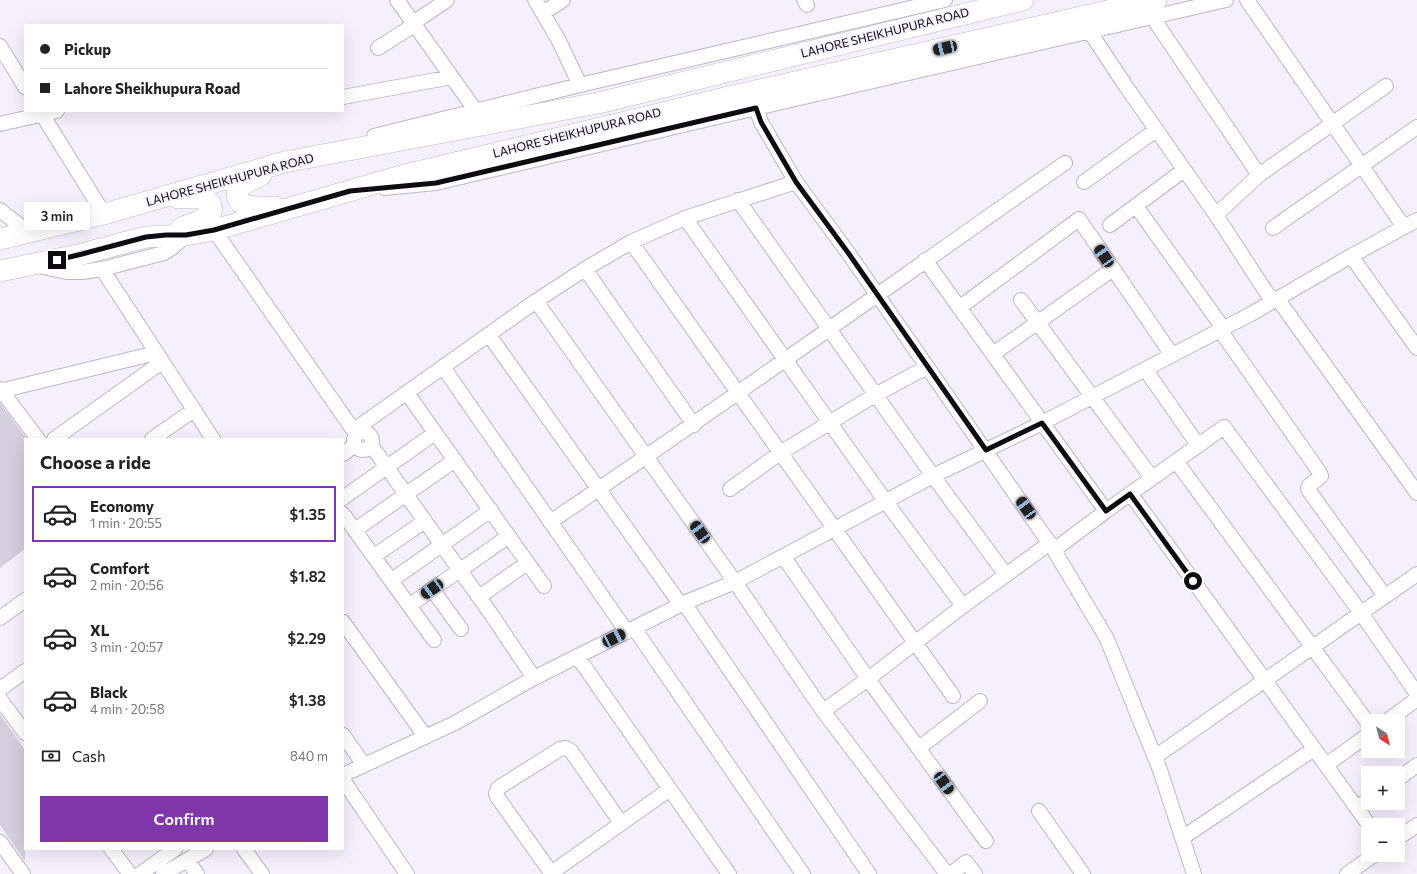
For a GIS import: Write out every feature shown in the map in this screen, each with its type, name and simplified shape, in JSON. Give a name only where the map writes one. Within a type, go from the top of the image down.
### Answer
[{"type":"highway","name":"LAHORE SHEIKHUPURA ROAD","points":[[0,239],[104,214],[285,162],[598,103],[1023,0]]},
{"type":"highway","name":"LAHORE SHEIKHUPURA ROAD","points":[[0,271],[82,254],[146,237],[214,230],[401,176],[726,97],[1155,9]]},
{"type":"highway","points":[[285,162],[245,183],[238,189],[238,198],[244,205],[252,207],[300,206]]},
{"type":"highway","points":[[160,198],[205,199],[212,206],[212,211],[209,214],[176,235]]},
{"type":"street","points":[[396,0],[476,111]]},
{"type":"street","points":[[378,48],[447,0]]},
{"type":"street","points":[[535,0],[580,85]]},
{"type":"street","points":[[543,13],[563,0]]},
{"type":"street","points":[[285,162],[337,144],[580,85],[945,0]]},
{"type":"street","points":[[350,191],[436,183],[1090,32],[1155,9],[1226,0]]},
{"type":"street","points":[[1247,0],[1404,227]]},
{"type":"street","points":[[1155,9],[1259,175]]},
{"type":"street","points":[[1090,32],[1156,130],[1275,300],[1417,493]]},
{"type":"street","points":[[0,46],[24,85]]},
{"type":"street","points":[[344,97],[452,77]]},
{"type":"street","points":[[1216,215],[1259,175],[1386,86]]},
{"type":"street","points":[[756,108],[761,122],[796,182],[877,294],[1052,546],[1107,640],[1155,757],[1194,874]]},
{"type":"street","points":[[0,124],[41,113],[104,214]]},
{"type":"street","points":[[1273,228],[1417,127]]},
{"type":"street","points":[[1084,182],[1156,130]]},
{"type":"street","points":[[550,522],[694,425],[785,359],[1064,163]]},
{"type":"street","points":[[1110,225],[1184,170]]},
{"type":"street","points":[[344,453],[355,437],[407,393],[585,269],[631,242],[684,218],[796,182]]},
{"type":"street","points":[[738,200],[875,395],[1006,575]]},
{"type":"street","points":[[1136,206],[1320,473],[1321,476],[1309,486],[1309,491],[1385,596]]},
{"type":"street","points":[[0,210],[28,232]]},
{"type":"street","points":[[684,218],[886,502],[963,606]]},
{"type":"street","points":[[959,308],[1079,219],[1172,355]]},
{"type":"street","points":[[344,775],[454,723],[534,678],[682,604],[735,582],[933,476],[1042,423],[1221,329],[1417,220]]},
{"type":"street","points":[[214,230],[355,437]]},
{"type":"street","points":[[31,265],[67,272],[82,272],[102,269],[164,253],[173,247],[176,235]]},
{"type":"street","points":[[631,242],[737,394],[780,452],[953,696]]},
{"type":"street","points":[[1351,256],[1417,348]]},
{"type":"street","points":[[925,260],[1106,511]]},
{"type":"street","points":[[102,269],[212,438]]},
{"type":"street","points":[[585,269],[694,425]]},
{"type":"street","points":[[993,354],[1113,269]]},
{"type":"street","points":[[1021,300],[1152,478]]},
{"type":"street","points":[[536,302],[735,582],[823,710],[947,874]]},
{"type":"street","points":[[489,335],[598,490],[682,604],[869,874]]},
{"type":"street","points":[[37,438],[0,390],[159,357]]},
{"type":"street","points":[[55,438],[159,357]]},
{"type":"street","points":[[443,367],[550,522],[630,630],[803,874]]},
{"type":"street","points":[[730,489],[780,452],[875,395],[927,367]]},
{"type":"street","points":[[1145,369],[1198,445]]},
{"type":"street","points":[[407,393],[544,586]]},
{"type":"street","points":[[153,438],[194,410]]},
{"type":"street","points":[[823,710],[1006,575],[1106,511],[1224,427],[1361,613],[1417,694]]},
{"type":"street","points":[[355,437],[363,432],[370,434],[372,442],[371,445],[460,570],[534,678]]},
{"type":"street","points":[[344,497],[435,433]]},
{"type":"street","points":[[355,530],[455,460]]},
{"type":"street","points":[[1176,461],[1361,714]]},
{"type":"street","points":[[1130,494],[1326,765],[1361,802]]},
{"type":"street","points":[[392,580],[491,510]]},
{"type":"street","points":[[344,515],[434,640]]},
{"type":"street","points":[[374,556],[425,521]]},
{"type":"street","points":[[410,605],[509,536]]},
{"type":"street","points":[[783,556],[868,678],[986,841]]},
{"type":"street","points":[[479,598],[527,563]]},
{"type":"street","points":[[1155,757],[1417,574]]},
{"type":"street","points":[[432,589],[461,629]]},
{"type":"street","points":[[0,618],[24,601]]},
{"type":"street","points":[[344,623],[425,736]]},
{"type":"street","points":[[577,656],[729,874]]},
{"type":"street","points":[[0,689],[24,672]]},
{"type":"street","points":[[0,699],[24,732]]},
{"type":"street","points":[[1397,714],[1417,699]]},
{"type":"street","points":[[919,748],[980,701]]},
{"type":"street","points":[[344,736],[364,765]]},
{"type":"street","points":[[1326,765],[1361,739]]},
{"type":"street","points":[[620,823],[571,751],[566,748],[560,749],[498,788],[496,794],[552,874],[620,823],[670,789]]},
{"type":"street","points":[[1182,838],[1314,748]]},
{"type":"street","points":[[1405,774],[1417,765]]},
{"type":"street","points":[[344,781],[407,874]]},
{"type":"street","points":[[1039,811],[1083,874]]},
{"type":"street","points":[[1405,833],[1417,825]]},
{"type":"street","points":[[0,842],[23,874]]},
{"type":"street","points":[[112,850],[130,874]]},
{"type":"street","points":[[140,874],[174,850]]},
{"type":"street","points":[[163,874],[204,850]]},
{"type":"street","points":[[245,850],[262,874]]},
{"type":"street","points":[[187,860],[197,874]]},
{"type":"street","points":[[951,874],[966,862],[975,874]]},
{"type":"street","points":[[1347,874],[1364,862]]},
{"type":"building","points":[[0,403],[26,438],[24,438],[24,550],[0,568]]},
{"type":"building","points":[[0,714],[24,749],[25,861],[0,825]]},
{"type":"route","points":[[57,260],[146,237],[186,235],[214,230],[350,191],[436,183],[756,108],[761,122],[796,182],[849,254],[986,450],[1042,423],[1106,511],[1130,494],[1193,581]]}]
